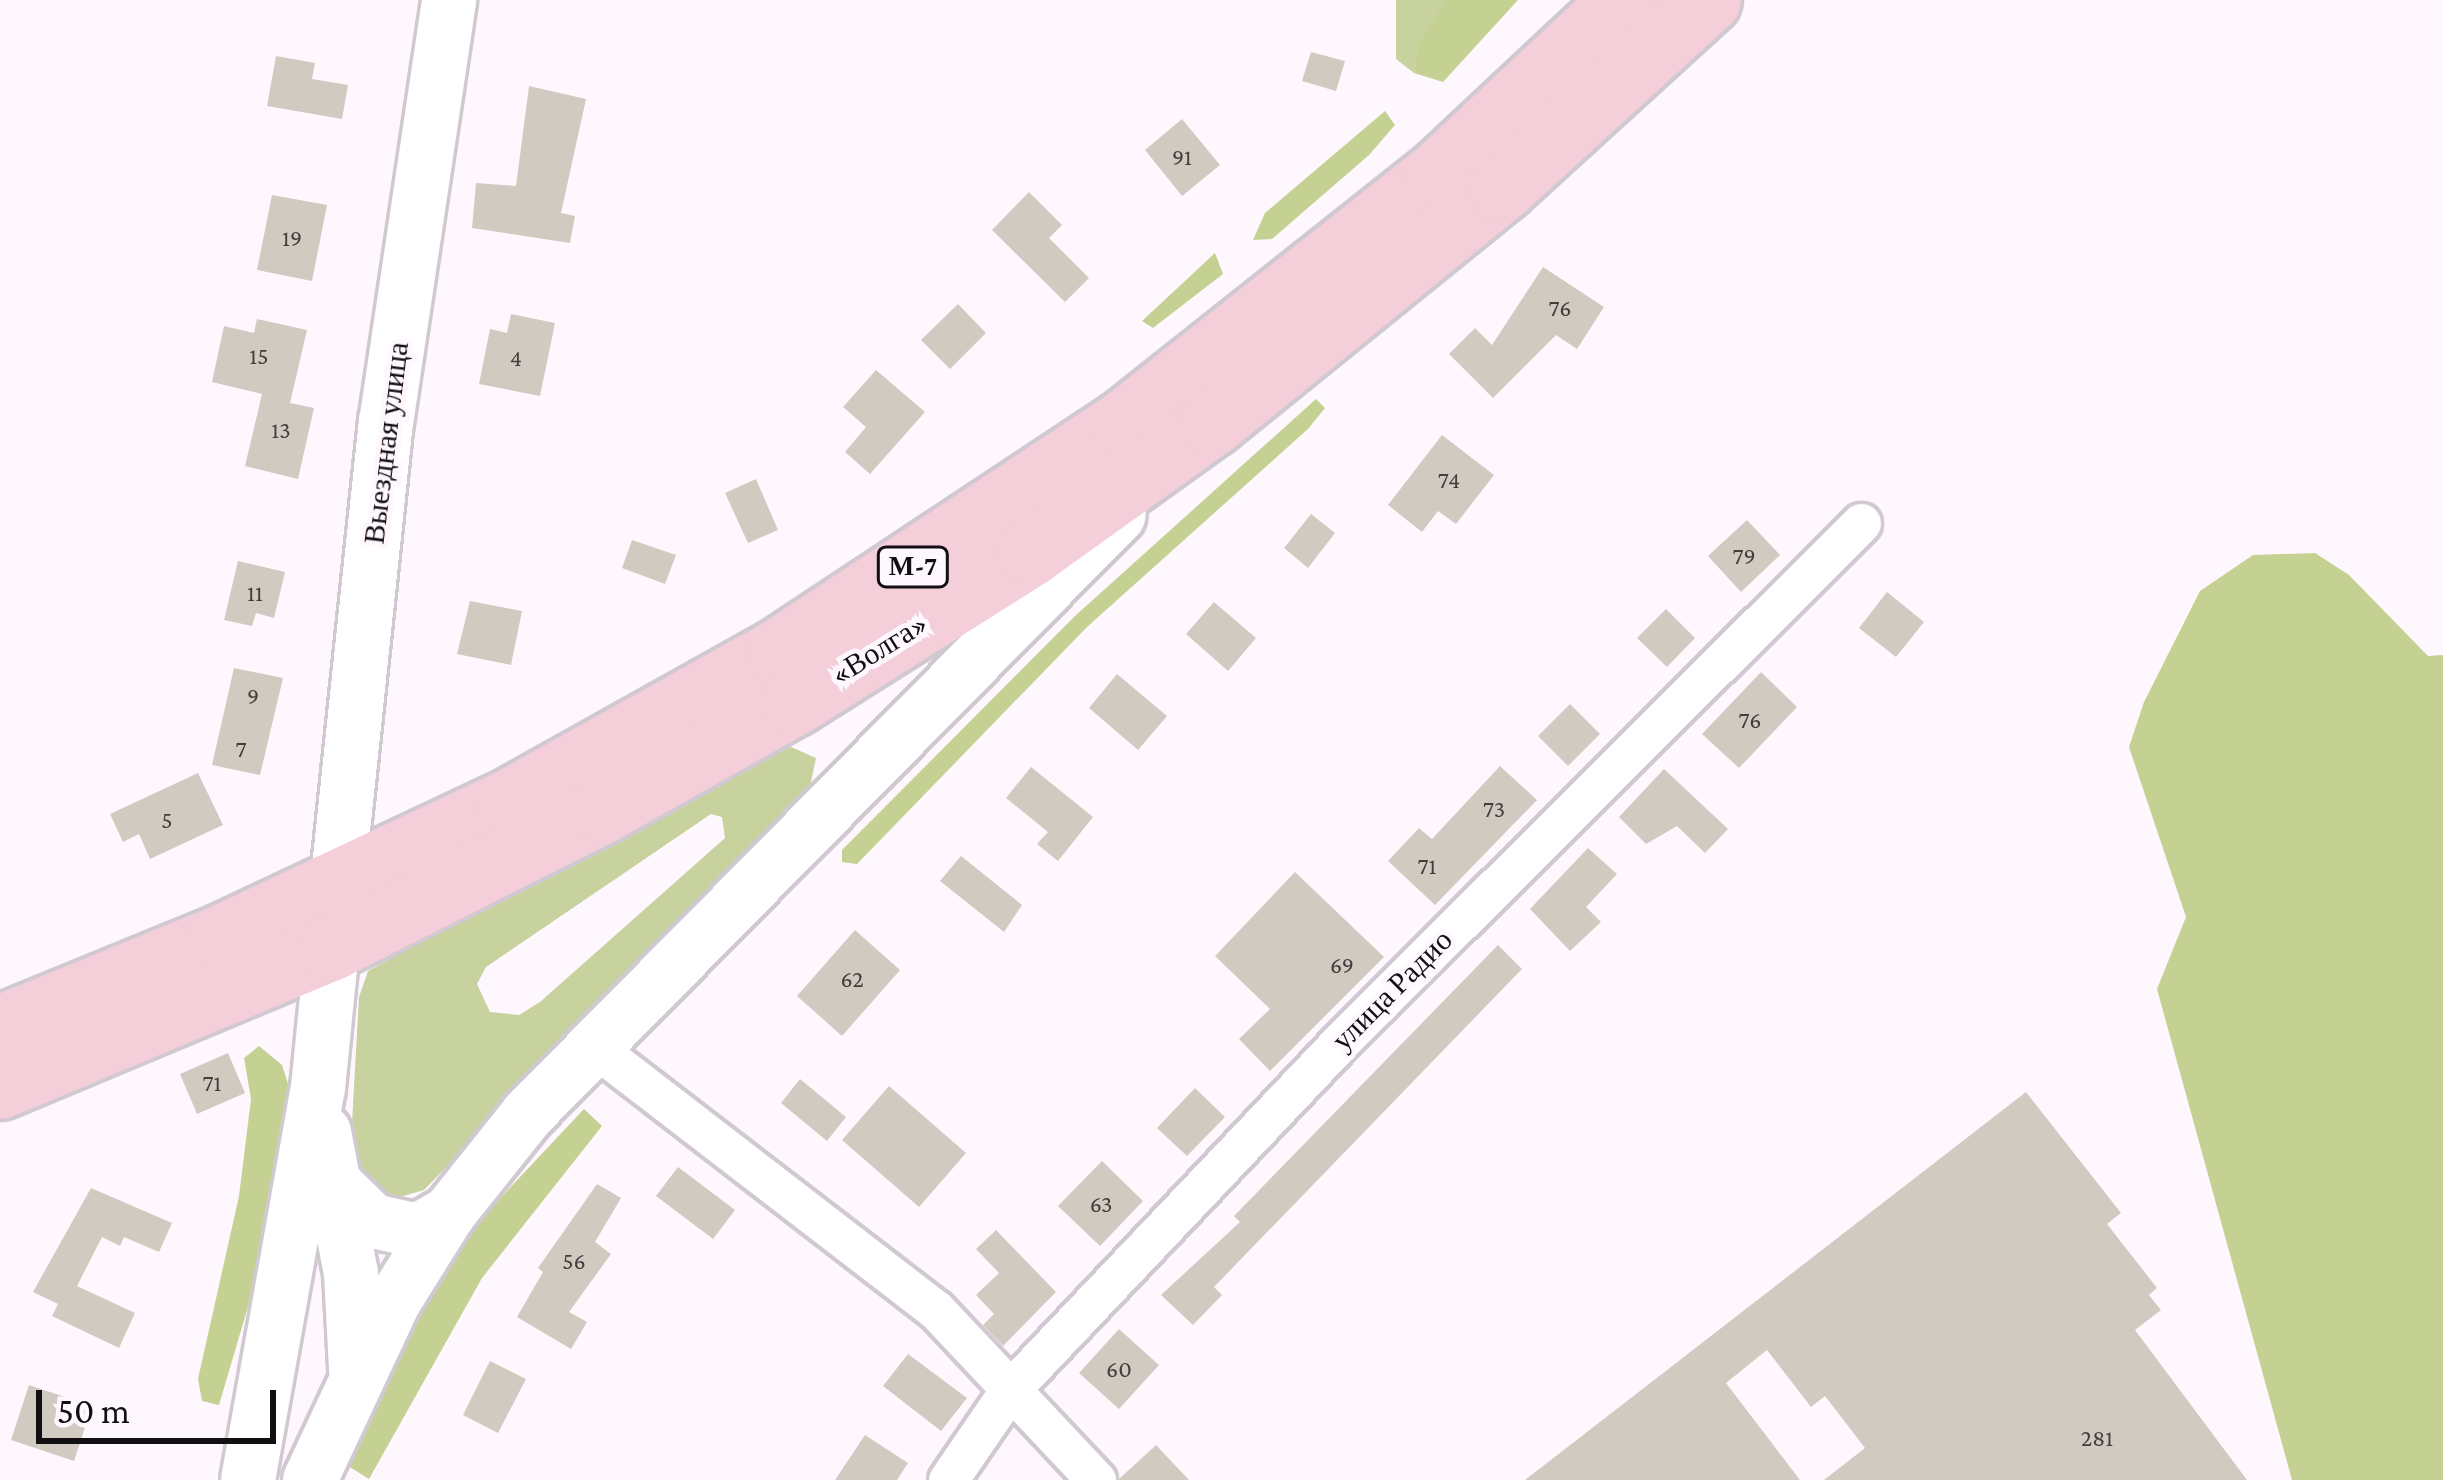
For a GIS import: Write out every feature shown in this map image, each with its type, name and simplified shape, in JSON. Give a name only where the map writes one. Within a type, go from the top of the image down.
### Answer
[{"type":"highway","name":"«Волга»","points":[[0,1086],[334,917],[509,803],[779,652],[1064,465],[1440,173],[1625,0]]},
{"type":"highway","name":"«Волга»","points":[[0,1029],[334,917],[603,810],[795,701],[1032,552],[1213,422],[1502,188],[1708,0]]},
{"type":"main road","name":"Выездная улица","points":[[318,1088],[386,423],[449,0]]},
{"type":"main road","points":[[310,1480],[355,1357],[434,1222],[593,1046],[1213,422]]},
{"type":"main road","points":[[318,1088],[351,1273],[355,1357]]},
{"type":"main road","points":[[248,1480],[288,1324],[318,1088]]},
{"type":"main road","points":[[331,1180],[373,1221],[434,1222]]},
{"type":"main road","points":[[288,1324],[351,1273],[434,1222]]},
{"type":"main road","points":[[288,1324],[355,1357]]},
{"type":"street","name":"улица Радио","points":[[948,1480],[1009,1391],[1341,1041],[1861,524]]},
{"type":"street","points":[[593,1046],[935,1309],[1096,1480]]},
{"type":"green space","points":[[1396,0],[1447,0],[1419,48],[1414,73],[1396,59]]},
{"type":"green space","points":[[1446,0],[1518,0],[1443,82],[1414,73],[1419,43]]},
{"type":"green space","points":[[1385,111],[1395,125],[1369,155],[1272,239],[1253,240],[1265,213]]},
{"type":"green space","points":[[1215,253],[1223,274],[1153,328],[1142,321]]},
{"type":"green space","points":[[1316,399],[1325,408],[1308,429],[1087,627],[857,864],[842,862],[842,850],[1075,616]]},
{"type":"green space","points":[[2315,553],[2349,575],[2428,656],[2443,655],[2443,1480],[2292,1480],[2157,989],[2186,917],[2129,747],[2144,702],[2200,591],[2253,555]]},
{"type":"green space","points":[[782,743],[816,758],[809,792],[424,1190],[386,1201],[349,1177],[359,997],[368,971]],"holes":[[[711,814],[722,817],[725,838],[540,1002],[519,1015],[490,1012],[477,984],[486,967]]]},
{"type":"green space","points":[[259,1046],[282,1065],[289,1087],[287,1137],[265,1249],[219,1405],[202,1401],[198,1379],[239,1196],[251,1099],[244,1058]]},
{"type":"green space","points":[[584,1109],[602,1126],[482,1278],[369,1479],[337,1459],[399,1332],[474,1226]]},
{"type":"building","points":[[1311,52],[1345,61],[1336,91],[1302,81]]},
{"type":"building","points":[[276,56],[315,63],[312,79],[348,85],[342,119],[267,106]]},
{"type":"building","points":[[529,86],[586,99],[561,213],[575,216],[570,243],[472,228],[476,183],[516,186]]},
{"type":"building","points":[[1182,119],[1220,165],[1182,196],[1145,150]]},
{"type":"building","points":[[1029,192],[1062,225],[1049,238],[1089,278],[1065,302],[992,230]]},
{"type":"building","points":[[272,195],[327,205],[312,281],[257,270]]},
{"type":"building","points":[[1543,267],[1604,307],[1577,349],[1556,335],[1493,398],[1449,354],[1475,328],[1492,345]]},
{"type":"building","points":[[958,304],[986,333],[950,369],[921,340]]},
{"type":"building","points":[[511,314],[555,323],[540,396],[479,384],[490,329],[507,333]]},
{"type":"building","points":[[257,319],[307,330],[290,403],[314,408],[298,479],[245,466],[262,394],[212,382],[224,326],[254,333]]},
{"type":"building","points":[[876,370],[925,412],[870,474],[845,452],[866,427],[843,407]]},
{"type":"building","points":[[1442,435],[1494,475],[1456,524],[1438,511],[1422,532],[1388,505]]},
{"type":"building","points":[[756,479],[778,530],[748,543],[725,493]]},
{"type":"building","points":[[1311,514],[1335,533],[1308,568],[1284,548]]},
{"type":"building","points":[[1747,520],[1780,555],[1741,592],[1708,556]]},
{"type":"building","points":[[632,540],[676,555],[665,584],[622,568]]},
{"type":"building","points":[[238,561],[285,572],[274,618],[256,613],[252,626],[224,620]]},
{"type":"building","points":[[1887,592],[1924,622],[1896,657],[1859,628]]},
{"type":"building","points":[[470,601],[522,611],[511,665],[457,654]]},
{"type":"building","points":[[1214,602],[1256,638],[1228,671],[1186,634]]},
{"type":"building","points":[[1666,609],[1695,638],[1667,667],[1637,638]]},
{"type":"building","points":[[234,668],[283,678],[260,775],[212,765]]},
{"type":"building","points":[[1761,672],[1797,707],[1739,768],[1702,734]]},
{"type":"building","points":[[1117,674],[1167,716],[1138,750],[1089,708]]},
{"type":"building","points":[[1570,704],[1600,734],[1568,766],[1538,736]]},
{"type":"building","points":[[1500,766],[1537,800],[1435,905],[1388,861],[1419,828],[1432,839]]},
{"type":"building","points":[[1031,767],[1093,817],[1058,861],[1037,844],[1048,832],[1006,798]]},
{"type":"building","points":[[1664,769],[1728,829],[1705,853],[1677,826],[1646,844],[1619,817]]},
{"type":"building","points":[[198,773],[223,825],[150,859],[139,834],[123,842],[110,814]]},
{"type":"building","points":[[1588,848],[1617,874],[1586,907],[1601,922],[1570,951],[1530,909]]},
{"type":"building","points":[[961,856],[1022,905],[1004,932],[940,881]]},
{"type":"building","points":[[1295,872],[1384,957],[1270,1071],[1239,1039],[1270,1009],[1215,956]]},
{"type":"building","points":[[855,930],[900,970],[842,1036],[797,996]]},
{"type":"building","points":[[1498,945],[1522,969],[1214,1287],[1222,1295],[1193,1325],[1161,1295],[1240,1222],[1234,1216]]},
{"type":"building","points":[[228,1053],[245,1093],[197,1114],[180,1074]]},
{"type":"building","points":[[800,1079],[846,1117],[827,1141],[781,1103]]},
{"type":"building","points":[[889,1086],[966,1153],[919,1207],[842,1140]]},
{"type":"building","points":[[1195,1088],[1225,1117],[1187,1156],[1157,1128]]},
{"type":"building","points":[[2026,1092],[2121,1213],[2107,1224],[2157,1288],[2149,1295],[2161,1310],[2135,1330],[2247,1480],[1824,1480],[1865,1448],[1825,1396],[1811,1407],[1767,1350],[1726,1383],[1800,1480],[1525,1480]]},
{"type":"building","points":[[1102,1161],[1143,1201],[1100,1246],[1058,1206]]},
{"type":"building","points":[[678,1167],[735,1210],[713,1239],[656,1196]]},
{"type":"building","points":[[597,1184],[621,1198],[595,1242],[611,1254],[569,1312],[587,1322],[571,1349],[517,1317],[543,1272],[538,1268]]},
{"type":"building","points":[[91,1188],[172,1223],[159,1252],[124,1237],[120,1246],[102,1237],[77,1286],[135,1313],[119,1348],[52,1316],[58,1304],[33,1292]]},
{"type":"building","points":[[996,1230],[1056,1292],[1003,1346],[983,1325],[994,1314],[976,1295],[999,1273],[976,1249]]},
{"type":"building","points":[[1119,1329],[1159,1365],[1119,1409],[1079,1373]]},
{"type":"building","points":[[908,1354],[967,1398],[941,1431],[883,1386]]},
{"type":"building","points":[[490,1361],[526,1379],[498,1433],[463,1415]]},
{"type":"building","points":[[29,1385],[92,1406],[74,1461],[11,1440]]},
{"type":"building","points":[[865,1435],[908,1463],[897,1480],[835,1480]]},
{"type":"building","points":[[1156,1445],[1189,1480],[1119,1480],[1119,1479]]}]
